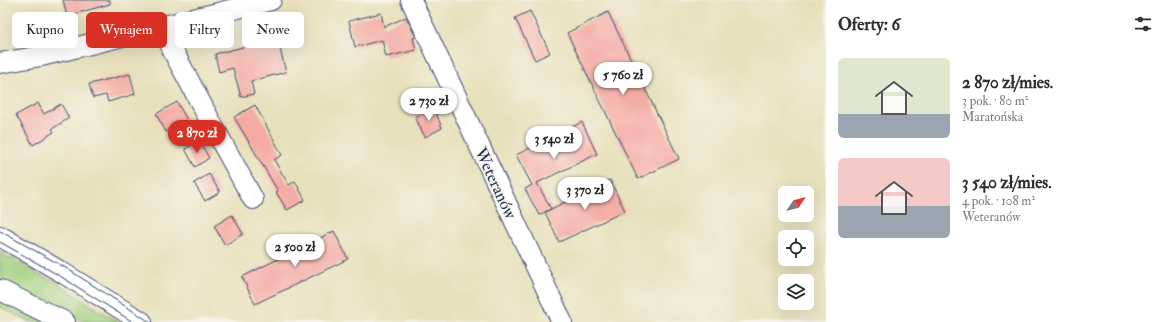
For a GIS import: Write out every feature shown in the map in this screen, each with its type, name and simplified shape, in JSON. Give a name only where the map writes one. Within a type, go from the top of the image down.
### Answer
[{"type":"street","points":[[167,24],[271,0]]},
{"type":"street","name":"Weteranów","points":[[411,0],[562,322]]},
{"type":"street","points":[[167,34],[172,49],[253,199]]},
{"type":"street","points":[[0,63],[41,56],[86,45]]},
{"type":"street","points":[[0,236],[142,322]]},
{"type":"street","points":[[0,290],[65,322]]},
{"type":"green space","points":[[0,251],[6,255],[7,258],[12,258],[37,272],[36,274],[56,282],[118,322],[84,322],[0,280]]},
{"type":"green space","points":[[0,299],[47,322],[30,322],[0,307]]},
{"type":"building","points":[[63,0],[110,0],[110,4],[78,13],[66,12]]},
{"type":"building","points":[[530,11],[550,53],[535,60],[515,18]]},
{"type":"building","points":[[608,12],[679,159],[638,179],[567,33]]},
{"type":"building","points":[[381,13],[384,27],[406,17],[416,37],[413,38],[416,50],[386,57],[382,40],[355,47],[349,21]]},
{"type":"building","points":[[242,47],[280,48],[286,72],[251,81],[254,94],[241,97],[233,68],[219,72],[215,54]]},
{"type":"building","points":[[130,74],[135,94],[108,102],[106,95],[93,98],[89,84]]},
{"type":"building","points":[[177,102],[187,120],[166,132],[156,114]]},
{"type":"building","points":[[38,103],[44,114],[61,104],[69,118],[52,129],[54,132],[33,145],[16,115]]},
{"type":"building","points":[[255,105],[282,155],[274,160],[289,185],[295,181],[305,200],[287,210],[276,192],[278,191],[234,117]]},
{"type":"building","points":[[434,108],[442,128],[425,137],[415,117]]},
{"type":"building","points":[[582,122],[597,154],[537,183],[551,209],[539,215],[525,189],[532,185],[516,155]]},
{"type":"building","points":[[199,141],[209,158],[195,167],[185,149]]},
{"type":"building","points":[[209,174],[220,192],[205,201],[194,183]]},
{"type":"building","points":[[610,180],[625,211],[559,242],[545,212]]},
{"type":"building","points":[[232,215],[243,234],[225,245],[214,226]]},
{"type":"building","points":[[334,231],[348,259],[255,304],[242,277]]},
{"type":"tram line","points":[[0,231],[66,268],[150,322]]},
{"type":"tram line","points":[[0,242],[60,276],[133,322]]}]
